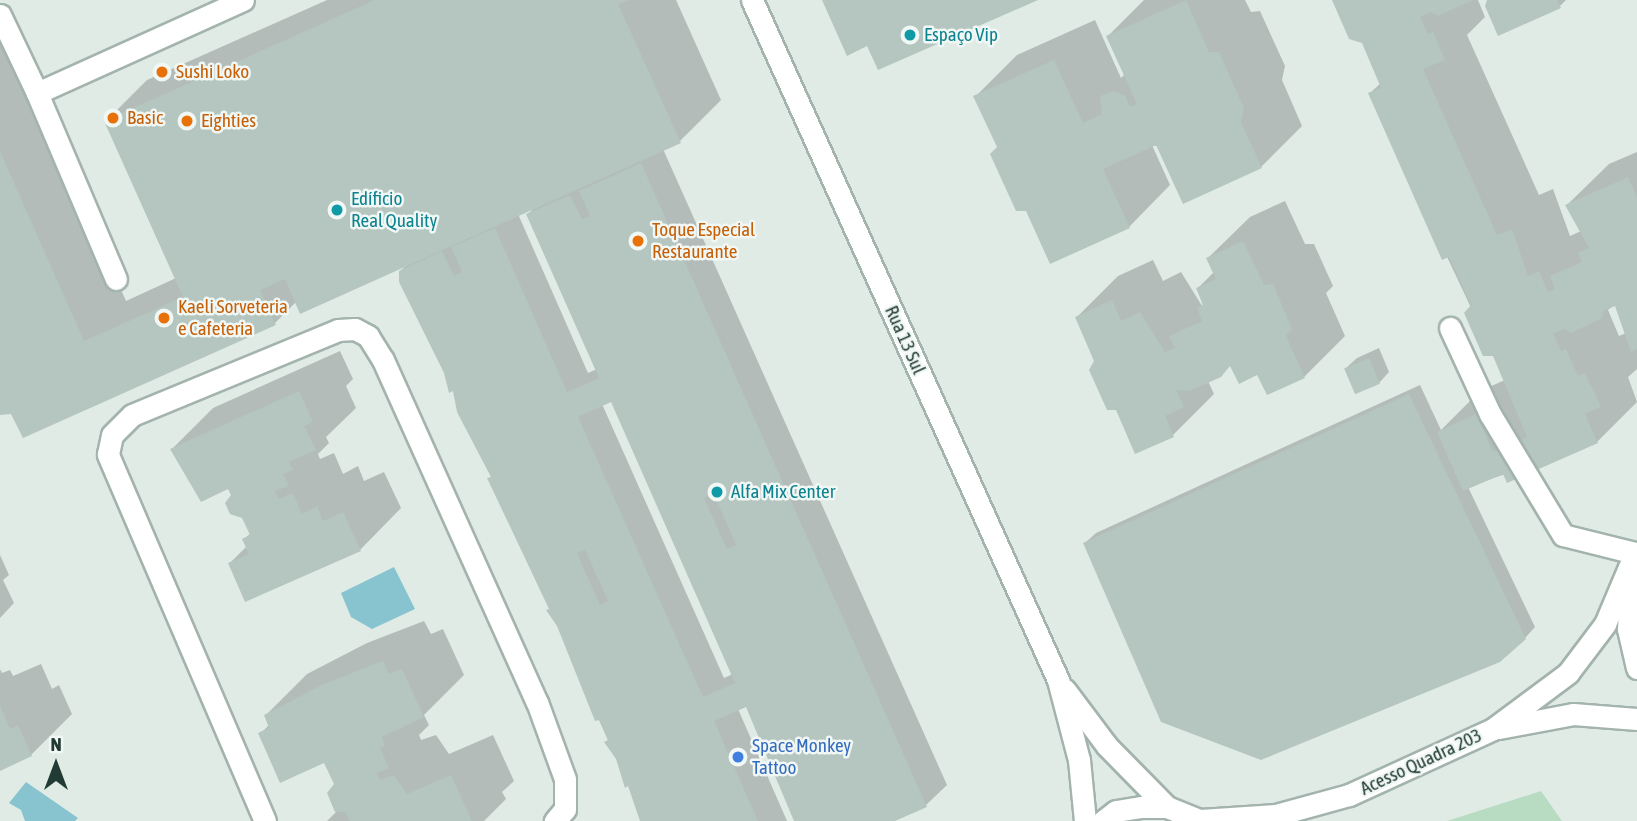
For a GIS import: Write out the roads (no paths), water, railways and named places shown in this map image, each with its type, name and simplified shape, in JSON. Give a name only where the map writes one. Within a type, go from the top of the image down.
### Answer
[{"type":"street","points":[[37,93],[243,0]]},
{"type":"street","name":"Rua 13 Sul","points":[[752,0],[1058,680],[1079,761],[1085,821]]},
{"type":"street","points":[[0,15],[37,93],[116,279]]},
{"type":"street","points":[[1450,328],[1490,414],[1563,535],[1636,551],[1628,629],[1637,668]]},
{"type":"street","points":[[265,821],[108,454],[111,435],[132,415],[338,330],[355,329],[368,336],[383,360],[537,702],[565,779],[565,809],[555,821]]},
{"type":"street","name":"Acesso Quadra 203","points":[[1201,820],[1276,815],[1349,795],[1493,729],[1569,673],[1590,649],[1636,551]]},
{"type":"street","name":"Rua 13 Sul","points":[[1058,680],[1107,746],[1167,807]]},
{"type":"street","name":"Acesso Quadra 203","points":[[1493,729],[1573,714],[1637,719]]},
{"type":"street","name":"Acesso Quadra 203","points":[[1319,821],[1349,795]]},
{"type":"street","points":[[1103,821],[1116,811],[1167,807],[1201,820]]},
{"type":"water","points":[[394,567],[415,609],[372,629],[351,617],[341,593]]},
{"type":"water","points":[[26,782],[78,818],[75,821],[25,821],[21,810],[9,803]]},
{"type":"place","name":"Espaço Vip","points":[[910,35]]},
{"type":"place","name":"Sushi Loko","points":[[162,72]]},
{"type":"place","name":"Basic","points":[[113,118]]},
{"type":"place","name":"Eighties","points":[[187,121]]},
{"type":"place","name":"Edíficio Real Quality","points":[[337,210]]},
{"type":"place","name":"Toque Especial Restaurante","points":[[638,241]]},
{"type":"place","name":"Kaeli Sorveteria e Cafeteria","points":[[164,318]]},
{"type":"place","name":"Alfa Mix Center","points":[[717,492]]},
{"type":"place","name":"Space Monkey Tattoo","points":[[738,757]]}]
